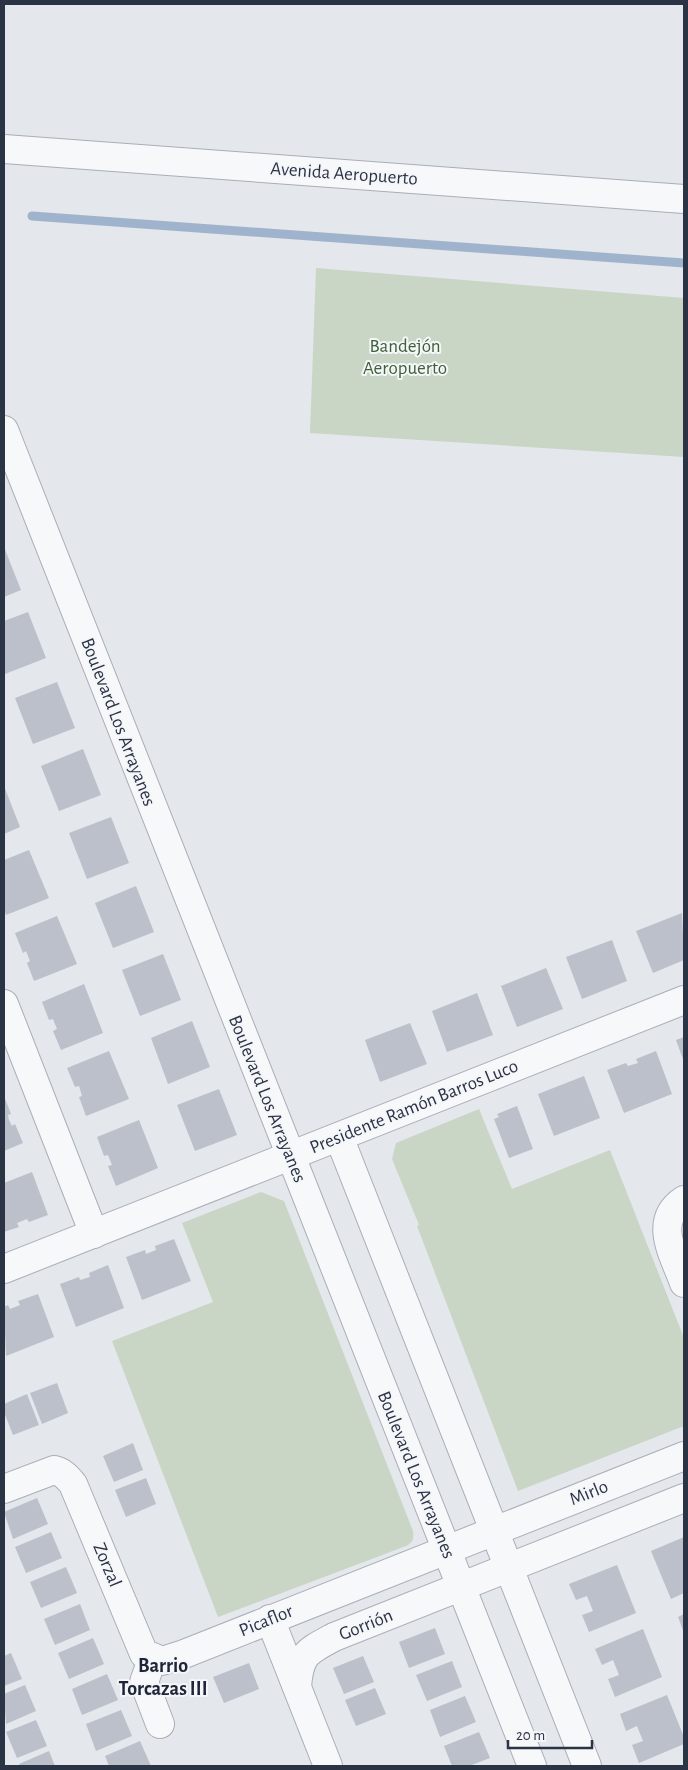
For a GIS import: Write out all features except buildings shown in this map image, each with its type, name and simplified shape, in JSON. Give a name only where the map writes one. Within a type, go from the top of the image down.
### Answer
[{"type":"street","name":"Avenida Aeropuerto","points":[[4,149],[684,199]]},
{"type":"street","name":"Boulevard Los Arrayanes","points":[[4,430],[289,1157],[532,1766]]},
{"type":"street","name":"Presidente Ramón Barros Luco","points":[[4,1269],[684,1000]]},
{"type":"street","points":[[4,1004],[94,1234]]},
{"type":"street","points":[[339,1137],[588,1766]]},
{"type":"street","points":[[684,1200],[672,1211],[666,1228],[667,1238],[684,1283]]},
{"type":"street","name":"Mirlo","points":[[446,1550],[684,1456]]},
{"type":"street","name":"Zorzal","points":[[4,1489],[46,1472],[60,1472],[73,1484],[144,1654],[153,1657]]},
{"type":"street","points":[[509,1568],[684,1498]]},
{"type":"street","name":"Picaflor","points":[[153,1657],[162,1661],[184,1654],[446,1550]]},
{"type":"street","name":"Gorrión","points":[[297,1686],[299,1663],[312,1649],[334,1637],[509,1568]]},
{"type":"street","name":"Gorrión","points":[[270,1619],[328,1766]]},
{"type":"street","points":[[153,1657],[144,1682],[160,1724]]},
{"type":"green space","name":"Bandejón Aeropuerto","points":[[316,268],[684,298],[684,457],[310,433]]},
{"type":"green space","points":[[479,1109],[512,1189],[610,1150],[684,1338],[684,1426],[518,1491],[417,1226],[419,1225],[392,1159],[396,1143]]},
{"type":"green space","points":[[261,1192],[284,1201],[413,1531],[413,1536],[412,1542],[406,1546],[218,1617],[112,1341],[213,1302],[182,1223]]},
{"type":"waterway","points":[[32,216],[684,263]]},
{"type":"district","name":"Barrio Torcazas III","points":[[163,1678]]}]
